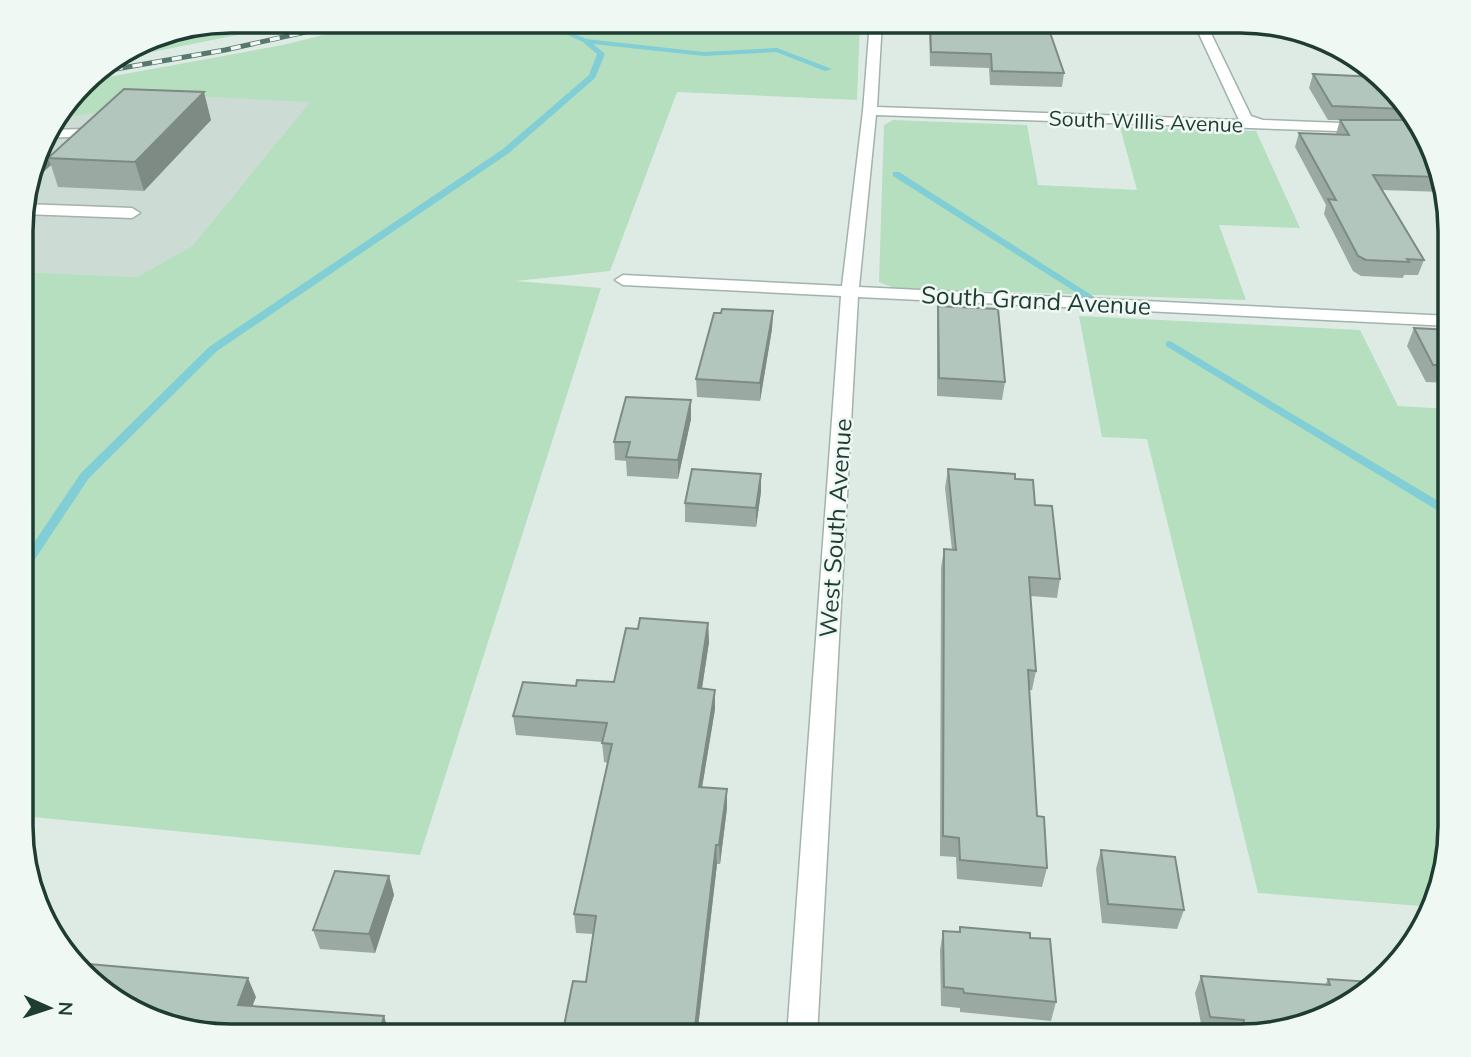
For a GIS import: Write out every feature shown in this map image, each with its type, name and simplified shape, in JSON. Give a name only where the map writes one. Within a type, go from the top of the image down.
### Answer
[{"type":"street","name":"West South Avenue","points":[[803,1024],[850,291],[870,111],[875,34]]},
{"type":"street","points":[[1205,34],[1245,119],[1263,125]]},
{"type":"street","name":"South Willis Avenue","points":[[870,111],[1382,129]]},
{"type":"street","points":[[59,134],[86,133]]},
{"type":"street","points":[[35,209],[132,213]]},
{"type":"street","name":"South Grand Avenue","points":[[623,280],[1437,320]]},
{"type":"shaded area","points":[[191,96],[311,101],[192,246],[137,277],[33,272],[33,231],[40,180],[48,156],[70,117]]},
{"type":"green space","points":[[247,33],[145,53],[180,40],[205,35]]},
{"type":"green space","points":[[331,33],[860,34],[857,100],[677,92],[610,271],[516,281],[601,288],[420,855],[34,817],[33,272],[137,277],[192,246],[310,102],[191,96],[70,117],[82,101],[108,77],[283,45]]},
{"type":"green space","points":[[893,120],[1027,125],[1038,185],[1137,190],[1120,127],[1256,131],[1300,228],[1219,225],[1246,300],[894,288],[879,282],[884,125]]},
{"type":"green space","points":[[1079,316],[1360,330],[1398,406],[1437,408],[1437,839],[1434,864],[1420,906],[1258,893],[1147,439],[1102,437]]},
{"type":"building","points":[[930,34],[1050,34],[1064,73],[992,71],[991,54],[931,52]]},
{"type":"building","points":[[1313,74],[1363,76],[1395,109],[1332,106]]},
{"type":"building","points":[[124,89],[204,92],[135,162],[48,158]]},
{"type":"building","points":[[1340,120],[1403,120],[1411,132],[1430,177],[1373,175],[1424,260],[1366,260],[1358,256],[1328,199],[1336,200],[1299,133],[1349,135]]},
{"type":"building","points":[[938,306],[998,309],[1005,382],[939,378]]},
{"type":"building","points":[[722,309],[773,311],[760,383],[696,379],[714,313],[721,313]]},
{"type":"building","points":[[1414,328],[1437,329],[1437,365],[1433,365]]},
{"type":"building","points":[[626,397],[691,400],[678,460],[626,457],[630,442],[614,442]]},
{"type":"building","points":[[692,469],[761,474],[756,508],[685,503]]},
{"type":"building","points":[[948,469],[1015,474],[1015,479],[1033,480],[1035,505],[1052,506],[1060,579],[1029,577],[1036,671],[1028,670],[1037,816],[1044,817],[1047,868],[960,860],[959,838],[943,836],[944,549],[956,550]]},
{"type":"building","points":[[640,618],[708,623],[698,688],[715,690],[699,787],[727,789],[719,845],[716,845],[695,1023],[565,1023],[573,981],[586,982],[596,916],[574,914],[612,744],[602,743],[607,723],[513,716],[523,682],[576,686],[577,680],[614,682],[626,628],[638,629]]},
{"type":"building","points":[[1101,850],[1175,857],[1184,910],[1108,904]]},
{"type":"building","points":[[335,871],[389,876],[369,934],[313,930]]},
{"type":"building","points":[[960,927],[1030,933],[1030,938],[1050,939],[1056,1002],[964,993],[963,989],[944,987],[943,931],[960,932]]},
{"type":"building","points":[[89,964],[248,978],[238,1005],[384,1016],[382,1023],[218,1023],[193,1020],[156,1009],[132,997]]},
{"type":"building","points":[[1201,976],[1330,985],[1328,979],[1362,981],[1327,1003],[1278,1020],[1244,1024],[1244,1020],[1210,1017]]},
{"type":"waterway","points":[[568,33],[585,41]]},
{"type":"waterway","points":[[34,552],[85,476],[213,349],[506,151],[592,76],[601,54],[585,41]]},
{"type":"waterway","points":[[585,41],[704,54],[777,50],[828,69]]},
{"type":"waterway","points":[[896,174],[1091,298]]},
{"type":"waterway","points":[[1170,344],[1437,506]]},
{"type":"railway","points":[[119,68],[225,50],[301,33]]}]
